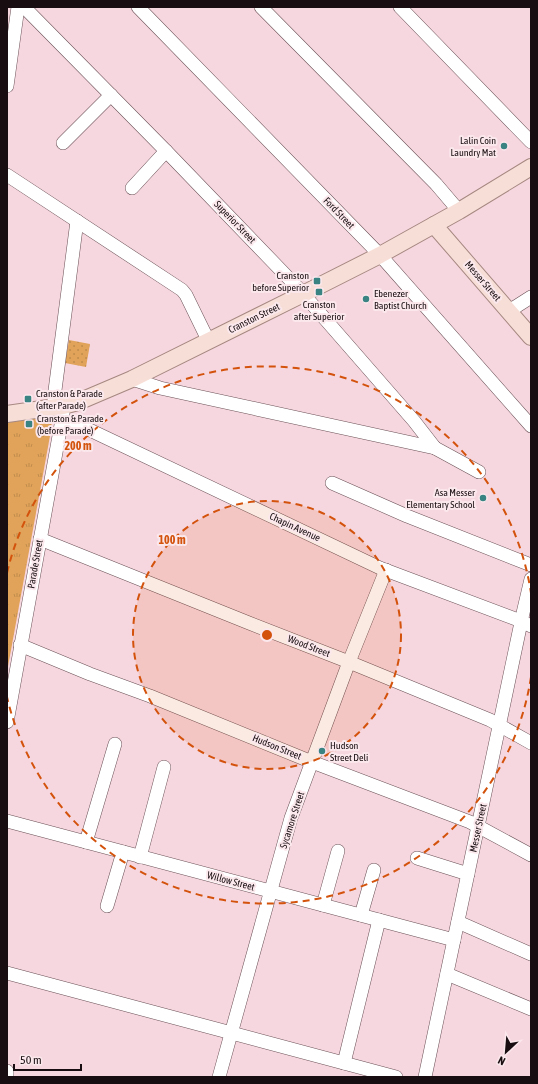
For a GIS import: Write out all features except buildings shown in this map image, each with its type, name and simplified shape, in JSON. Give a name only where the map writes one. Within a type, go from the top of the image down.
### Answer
[{"type":"main road","name":"Cranston Street","points":[[7,414],[60,412],[78,402],[132,379],[380,255],[459,211],[531,167]]},
{"type":"main road","name":"Messer Street","points":[[434,225],[531,337]]},
{"type":"street","points":[[7,86],[18,7]]},
{"type":"street","name":"Superior Street","points":[[24,7],[304,294],[414,421],[435,448]]},
{"type":"street","name":"Ford Street","points":[[138,7],[380,255],[531,426]]},
{"type":"street","points":[[261,7],[436,184],[459,211]]},
{"type":"street","points":[[400,7],[531,142]]},
{"type":"street","points":[[63,143],[111,95]]},
{"type":"street","points":[[132,188],[166,151]]},
{"type":"street","points":[[7,175],[182,290],[186,295],[208,340]]},
{"type":"street","name":"Parade Street","points":[[7,722],[40,540],[60,412],[54,398],[77,221]]},
{"type":"street","points":[[509,311],[531,297]]},
{"type":"street","points":[[132,379],[160,388],[435,448],[479,472]]},
{"type":"street","name":"Chapin Avenue","points":[[60,412],[75,423],[386,570],[526,624]]},
{"type":"street","points":[[332,483],[407,516],[531,565]]},
{"type":"street","name":"Wood Street","points":[[40,540],[349,662],[490,720],[531,743]]},
{"type":"street","name":"Sycamore Street","points":[[219,1077],[291,818],[349,662],[386,570]]},
{"type":"street","name":"Messer Street","points":[[425,1077],[500,725],[526,624],[531,579]]},
{"type":"street","name":"Hudson Street","points":[[20,645],[312,762],[478,826],[531,855]]},
{"type":"street","points":[[86,842],[114,744]]},
{"type":"street","points":[[140,857],[164,767]]},
{"type":"street","name":"Willow Street","points":[[7,821],[454,940]]},
{"type":"street","points":[[323,905],[338,851]]},
{"type":"street","points":[[107,906],[123,852]]},
{"type":"street","points":[[417,858],[468,874]]},
{"type":"street","points":[[361,915],[374,870]]},
{"type":"street","points":[[344,1063],[379,920]]},
{"type":"street","points":[[458,922],[531,954]]},
{"type":"street","points":[[7,973],[396,1077]]},
{"type":"street","points":[[447,974],[531,1009]]},
{"type":"street","points":[[7,1070],[7,1077]]},
{"type":"green space","points":[[69,340],[90,344],[86,367],[65,363]]},
{"type":"green space","points":[[45,416],[52,425],[7,672],[7,420]]},
{"type":"place","name":"Lalin Coin Laundry Mat","points":[[504,146]]},
{"type":"place","name":"Cranston before Superior","points":[[317,281]]},
{"type":"place","name":"Cranston after Superior","points":[[319,292]]},
{"type":"place","name":"Ebenezer Baptist Church","points":[[366,299]]},
{"type":"place","name":"Cranston & Parade (after Parade)","points":[[28,399]]},
{"type":"place","name":"Cranston & Parade (before Parade)","points":[[29,424]]},
{"type":"place","name":"Asa Messer Elementary School","points":[[483,498]]},
{"type":"place","name":"Hudson Street Deli","points":[[322,751]]}]
